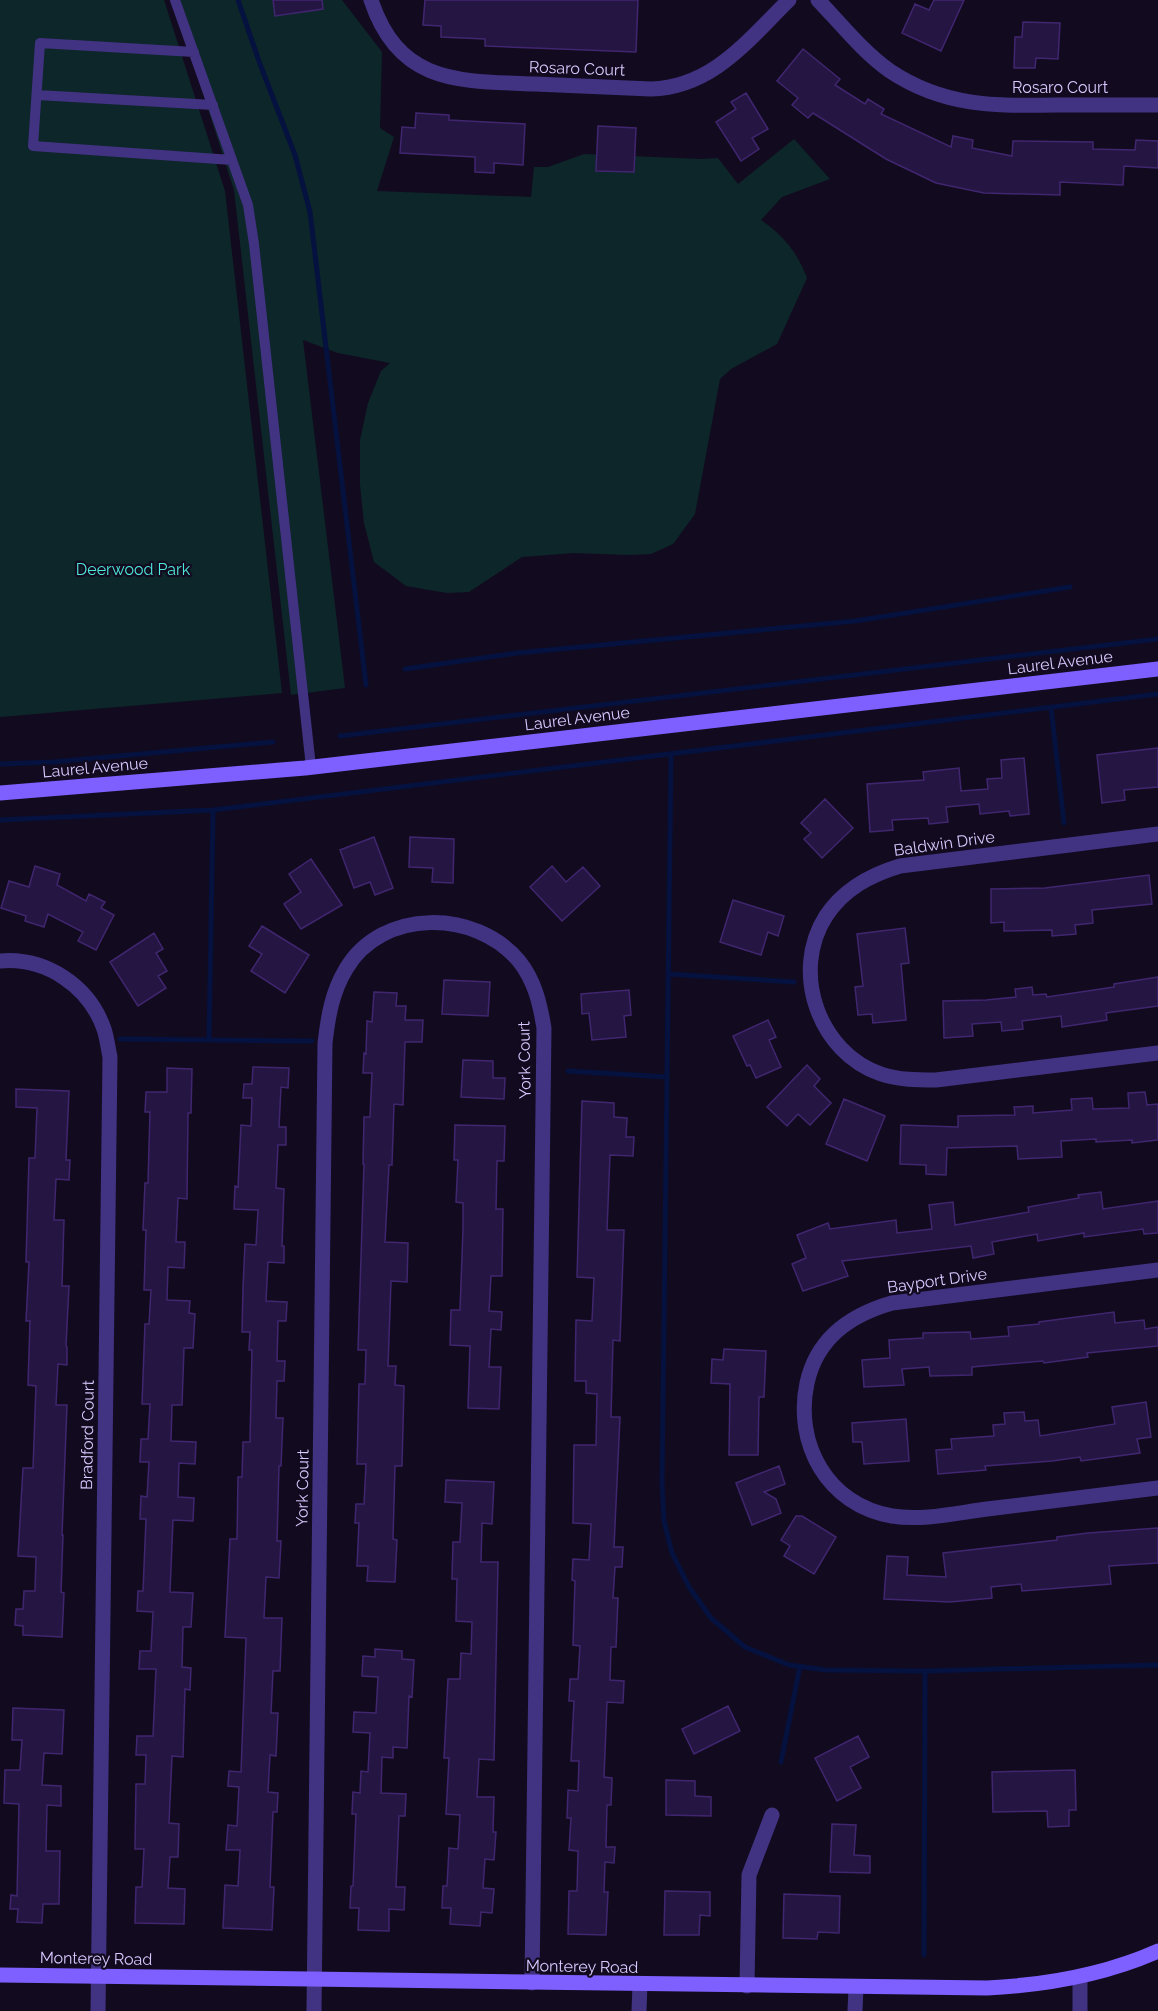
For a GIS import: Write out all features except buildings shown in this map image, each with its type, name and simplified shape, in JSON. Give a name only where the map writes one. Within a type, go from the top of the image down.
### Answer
[{"type":"street","name":"Rosaro Court","points":[[371,0],[378,21],[390,40],[406,57],[426,70],[446,78],[498,83],[651,89],[687,84],[715,69],[789,0]]},
{"type":"street","name":"Rosaro Court","points":[[818,0],[870,54],[888,69],[920,88],[939,95],[988,105],[1158,105]]},
{"type":"street","name":"Laurel Avenue","points":[[0,793],[311,767],[1158,669]]},
{"type":"street","name":"Baldwin Drive","points":[[1158,834],[900,866],[878,873],[860,882],[846,893],[826,917],[815,941],[810,976],[816,1009],[829,1035],[838,1046],[864,1066],[881,1074],[898,1078],[936,1080],[1158,1053]]},
{"type":"street","name":"York Court","points":[[314,2011],[325,1043],[328,1016],[346,968],[362,950],[377,938],[396,928],[430,922],[470,927],[489,936],[519,960],[532,979],[540,1003],[544,1028],[532,1983]]},
{"type":"street","name":"Bradford Court","points":[[0,961],[22,961],[43,966],[59,974],[76,987],[93,1006],[104,1030],[110,1057],[98,2011]]},
{"type":"street","name":"Bayport Drive","points":[[1158,1270],[891,1303],[868,1310],[848,1321],[829,1339],[816,1357],[803,1404],[805,1430],[812,1454],[821,1471],[844,1495],[875,1511],[892,1516],[933,1516],[1158,1488]]},
{"type":"street","points":[[747,1986],[749,1875],[772,1815]]},
{"type":"street","name":"Monterey Road","points":[[0,1975],[987,1988],[1026,1986],[1080,1977],[1158,1951]]},
{"type":"street","points":[[1080,1977],[1080,2011]]},
{"type":"street","points":[[639,2011],[640,1984]]},
{"type":"street","points":[[855,2011],[856,1987]]},
{"type":"lane","points":[[175,0],[248,205],[311,767]]},
{"type":"lane","points":[[194,52],[40,43],[33,146],[232,160]]},
{"type":"lane","points":[[37,95],[213,105]]},
{"type":"green space","name":"Deerwood Park","points":[[0,0],[164,0],[225,191],[282,693],[0,717]]},
{"type":"green space","points":[[173,0],[342,0],[382,52],[380,128],[394,137],[377,191],[531,197],[534,167],[548,167],[584,154],[718,158],[738,184],[794,139],[830,179],[782,197],[761,220],[789,245],[807,278],[777,344],[731,369],[720,379],[695,514],[673,544],[651,554],[573,553],[522,557],[469,592],[447,593],[406,586],[374,562],[364,523],[360,485],[360,440],[368,403],[381,371],[390,363],[338,353],[303,340],[345,688],[291,695],[234,190]]},
{"type":"waterway","points":[[238,0],[295,155],[310,212],[366,685]]},
{"type":"waterway","points":[[405,669],[517,653],[855,621],[1070,587]]},
{"type":"waterway","points":[[340,736],[1158,639]]},
{"type":"waterway","points":[[0,820],[213,810],[1158,694]]},
{"type":"waterway","points":[[1051,707],[1064,823]]},
{"type":"waterway","points":[[0,764],[53,762],[273,742]]},
{"type":"waterway","points":[[671,754],[662,1483],[664,1521],[672,1553],[689,1587],[711,1618],[745,1647],[789,1665],[826,1670],[925,1671],[1158,1665]]},
{"type":"waterway","points":[[209,1040],[213,810]]},
{"type":"waterway","points":[[668,974],[794,982]]},
{"type":"waterway","points":[[120,1039],[312,1041]]},
{"type":"waterway","points":[[568,1071],[667,1077]]},
{"type":"waterway","points":[[781,1762],[800,1666]]},
{"type":"waterway","points":[[924,1955],[925,1671]]}]
